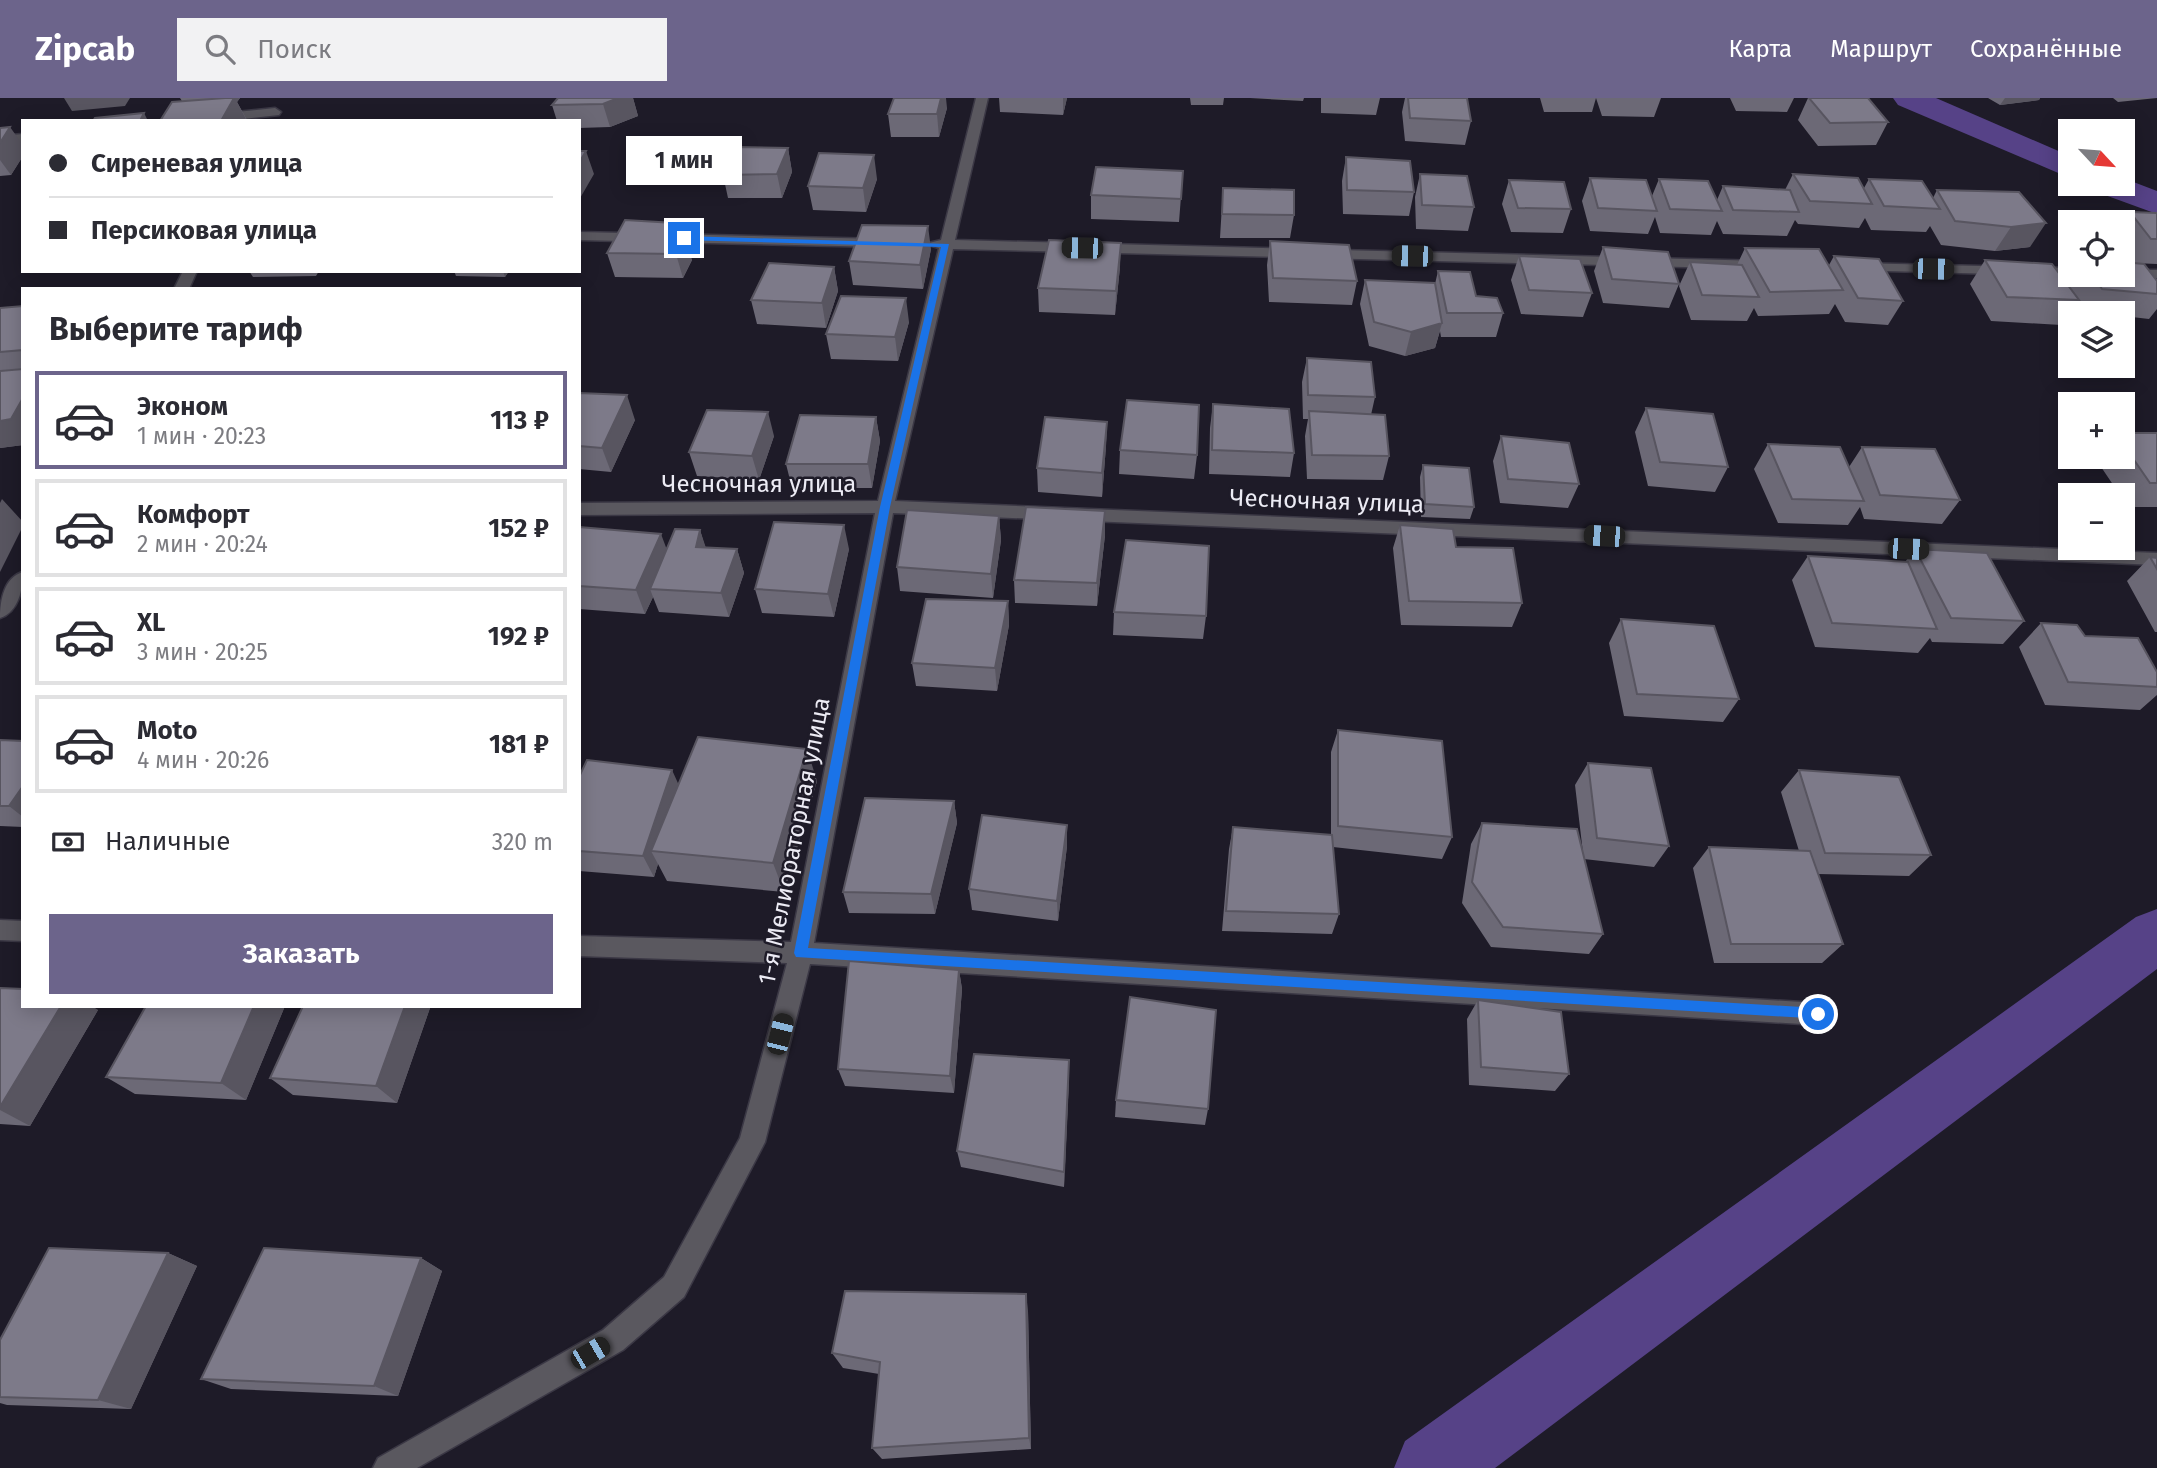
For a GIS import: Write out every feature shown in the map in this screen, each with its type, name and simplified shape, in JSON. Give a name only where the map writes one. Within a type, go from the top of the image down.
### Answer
[{"type":"street","points":[[221,119],[273,116],[281,98]]},
{"type":"street","name":"1-я Мелиораторная улица","points":[[388,1468],[613,1340],[674,1287],[752,1142],[801,953],[885,507],[945,244],[982,98]]},
{"type":"street","points":[[0,140],[21,138]]},
{"type":"street","points":[[581,236],[891,243]]},
{"type":"street","points":[[918,244],[1779,265]]},
{"type":"street","points":[[1834,266],[2058,272]]},
{"type":"street","points":[[2135,274],[2157,274]]},
{"type":"street","points":[[0,322],[21,319]]},
{"type":"street","name":"Чесночная улица","points":[[581,509],[885,507],[2157,559]]},
{"type":"street","points":[[0,611],[21,582]]},
{"type":"street","points":[[0,930],[21,930]]},
{"type":"street","points":[[581,946],[801,953],[1818,1014]]},
{"type":"building","points":[[234,98],[222,119],[161,119],[172,102]]},
{"type":"building","points":[[558,98],[618,98],[603,104],[552,105]]},
{"type":"building","points":[[894,98],[941,98],[937,114],[888,114]]},
{"type":"building","points":[[1408,98],[1467,98],[1471,121],[1410,118]]},
{"type":"building","points":[[1809,98],[1868,98],[1888,122],[1830,123]]},
{"type":"building","points":[[144,113],[141,119],[95,118]]},
{"type":"building","points":[[10,127],[0,143],[0,128]]},
{"type":"building","points":[[734,147],[788,148],[777,174],[723,175]]},
{"type":"building","points":[[819,153],[874,155],[863,188],[808,186]]},
{"type":"building","points":[[1346,157],[1410,161],[1414,192],[1347,190]]},
{"type":"building","points":[[1096,167],[1183,171],[1181,199],[1091,195]]},
{"type":"building","points":[[1420,174],[1467,176],[1474,207],[1422,205]]},
{"type":"building","points":[[1793,174],[1858,178],[1872,204],[1810,201]]},
{"type":"building","points":[[1590,178],[1646,180],[1657,211],[1598,208]]},
{"type":"building","points":[[1659,179],[1708,181],[1722,211],[1670,209]]},
{"type":"building","points":[[1869,179],[1922,181],[1940,209],[1884,206]]},
{"type":"building","points":[[1509,180],[1564,182],[1571,209],[1518,208]]},
{"type":"building","points":[[1723,186],[1790,190],[1799,212],[1733,210]]},
{"type":"building","points":[[1223,188],[1294,190],[1294,215],[1222,214]]},
{"type":"building","points":[[1937,190],[2019,192],[2046,223],[2011,227],[1955,221]]},
{"type":"building","points":[[2135,212],[2157,213],[2157,239],[2151,239],[2135,218]]},
{"type":"building","points":[[625,220],[674,223],[666,235],[685,236],[676,254],[607,253]]},
{"type":"building","points":[[862,225],[928,226],[920,265],[849,261]]},
{"type":"building","points":[[1049,240],[1121,243],[1116,291],[1038,288]]},
{"type":"building","points":[[1270,241],[1349,245],[1357,281],[1273,278]]},
{"type":"building","points":[[1603,247],[1668,252],[1679,284],[1612,279]]},
{"type":"building","points":[[1745,248],[1819,249],[1843,290],[1770,292]]},
{"type":"building","points":[[1519,256],[1580,259],[1592,293],[1529,290]]},
{"type":"building","points":[[1834,256],[1879,259],[1903,301],[1858,298]]},
{"type":"building","points":[[1985,260],[2052,264],[2058,272],[2058,287],[2069,287],[2079,300],[2007,297]]},
{"type":"building","points":[[1690,262],[1742,265],[1759,297],[1702,295]]},
{"type":"building","points":[[769,263],[834,267],[822,303],[751,300]]},
{"type":"building","points":[[2135,263],[2144,264],[2157,281],[2157,294],[2101,287],[2135,287]]},
{"type":"building","points":[[1438,271],[1470,272],[1476,296],[1497,298],[1503,313],[1447,313]]},
{"type":"building","points":[[1365,280],[1435,283],[1442,323],[1411,332],[1374,322]]},
{"type":"building","points":[[841,296],[906,298],[895,337],[826,334]]},
{"type":"building","points":[[21,306],[21,350],[0,352],[0,308]]},
{"type":"building","points":[[1307,358],[1371,362],[1375,397],[1308,395]]},
{"type":"building","points":[[21,369],[21,402],[11,419],[0,421],[0,371]]},
{"type":"building","points":[[581,393],[627,395],[602,448],[581,446]]},
{"type":"building","points":[[1127,400],[1199,405],[1197,455],[1120,450]]},
{"type":"building","points":[[1213,404],[1289,409],[1294,453],[1212,450]]},
{"type":"building","points":[[1646,408],[1713,414],[1728,467],[1660,462]]},
{"type":"building","points":[[707,410],[768,412],[752,456],[689,452]]},
{"type":"building","points":[[1309,411],[1385,415],[1389,456],[1312,455]]},
{"type":"building","points":[[800,415],[876,417],[868,464],[786,464]]},
{"type":"building","points":[[1045,417],[1107,422],[1102,473],[1037,468]]},
{"type":"building","points":[[2135,433],[2157,433],[2157,483],[2150,483],[2135,461]]},
{"type":"building","points":[[1501,436],[1569,443],[1579,484],[1508,479]]},
{"type":"building","points":[[1768,444],[1840,447],[1864,501],[1792,499]]},
{"type":"building","points":[[1862,447],[1935,449],[1960,500],[1880,495]]},
{"type":"building","points":[[1423,465],[1469,468],[1474,507],[1425,504]]},
{"type":"building","points":[[1026,507],[1105,511],[1097,583],[1014,580]]},
{"type":"building","points":[[907,510],[999,516],[991,574],[897,567]]},
{"type":"building","points":[[774,522],[844,525],[828,594],[755,589]]},
{"type":"building","points":[[1400,525],[1453,529],[1456,547],[1513,548],[1522,603],[1409,601]]},
{"type":"building","points":[[581,527],[661,534],[636,590],[581,586]]},
{"type":"building","points":[[675,529],[700,530],[696,547],[737,549],[721,593],[650,589]]},
{"type":"building","points":[[1126,540],[1209,546],[1206,616],[1114,612]]},
{"type":"building","points":[[1915,549],[1987,553],[2024,621],[1951,618]]},
{"type":"building","points":[[1808,556],[1908,562],[1937,629],[1832,623]]},
{"type":"building","points":[[2150,557],[2157,558],[2157,569]]},
{"type":"building","points":[[926,599],[1008,601],[995,668],[912,663]]},
{"type":"building","points":[[1621,619],[1714,626],[1739,699],[1637,694]]},
{"type":"building","points":[[2041,623],[2077,625],[2085,636],[2138,638],[2157,672],[2157,687],[2068,682]]},
{"type":"building","points":[[1338,730],[1442,741],[1452,837],[1338,826]]},
{"type":"building","points":[[698,737],[807,749],[773,863],[651,851]]},
{"type":"building","points":[[0,740],[21,741],[21,789],[9,806],[0,806]]},
{"type":"building","points":[[587,760],[672,770],[643,856],[581,851],[581,773]]},
{"type":"building","points":[[1588,763],[1651,768],[1669,846],[1597,838]]},
{"type":"building","points":[[1799,770],[1899,777],[1931,855],[1825,853]]},
{"type":"building","points":[[865,798],[954,801],[931,894],[843,892]]},
{"type":"building","points":[[982,815],[1067,825],[1057,901],[969,889]]},
{"type":"building","points":[[1482,823],[1577,829],[1603,934],[1503,927],[1472,882]]},
{"type":"building","points":[[1233,827],[1332,835],[1339,914],[1226,911]]},
{"type":"building","points":[[1709,847],[1810,851],[1843,944],[1731,944]]},
{"type":"building","points":[[849,961],[959,970],[950,1076],[838,1069]]},
{"type":"building","points":[[0,988],[21,989],[21,1008],[60,1008],[0,1107]]},
{"type":"building","points":[[1130,997],[1216,1010],[1208,1109],[1116,1100]]},
{"type":"building","points":[[1478,1000],[1561,1012],[1569,1074],[1481,1067]]},
{"type":"building","points":[[145,1008],[253,1008],[221,1083],[106,1077]]},
{"type":"building","points":[[302,1008],[404,1008],[376,1086],[270,1078]]},
{"type":"building","points":[[974,1054],[1069,1060],[1064,1172],[957,1151]]},
{"type":"building","points":[[49,1248],[168,1253],[98,1400],[0,1397],[0,1340]]},
{"type":"building","points":[[264,1248],[421,1258],[374,1386],[201,1379]]},
{"type":"building","points":[[845,1291],[1026,1294],[1029,1438],[872,1448],[880,1362],[832,1353]]},
{"type":"waterway","points":[[1909,98],[2058,163]]},
{"type":"waterway","points":[[2135,195],[2157,203]]},
{"type":"waterway","points":[[1432,1468],[2157,935]]},
{"type":"route","points":[[684,238],[945,244],[885,507],[801,953],[1818,1014]]}]
